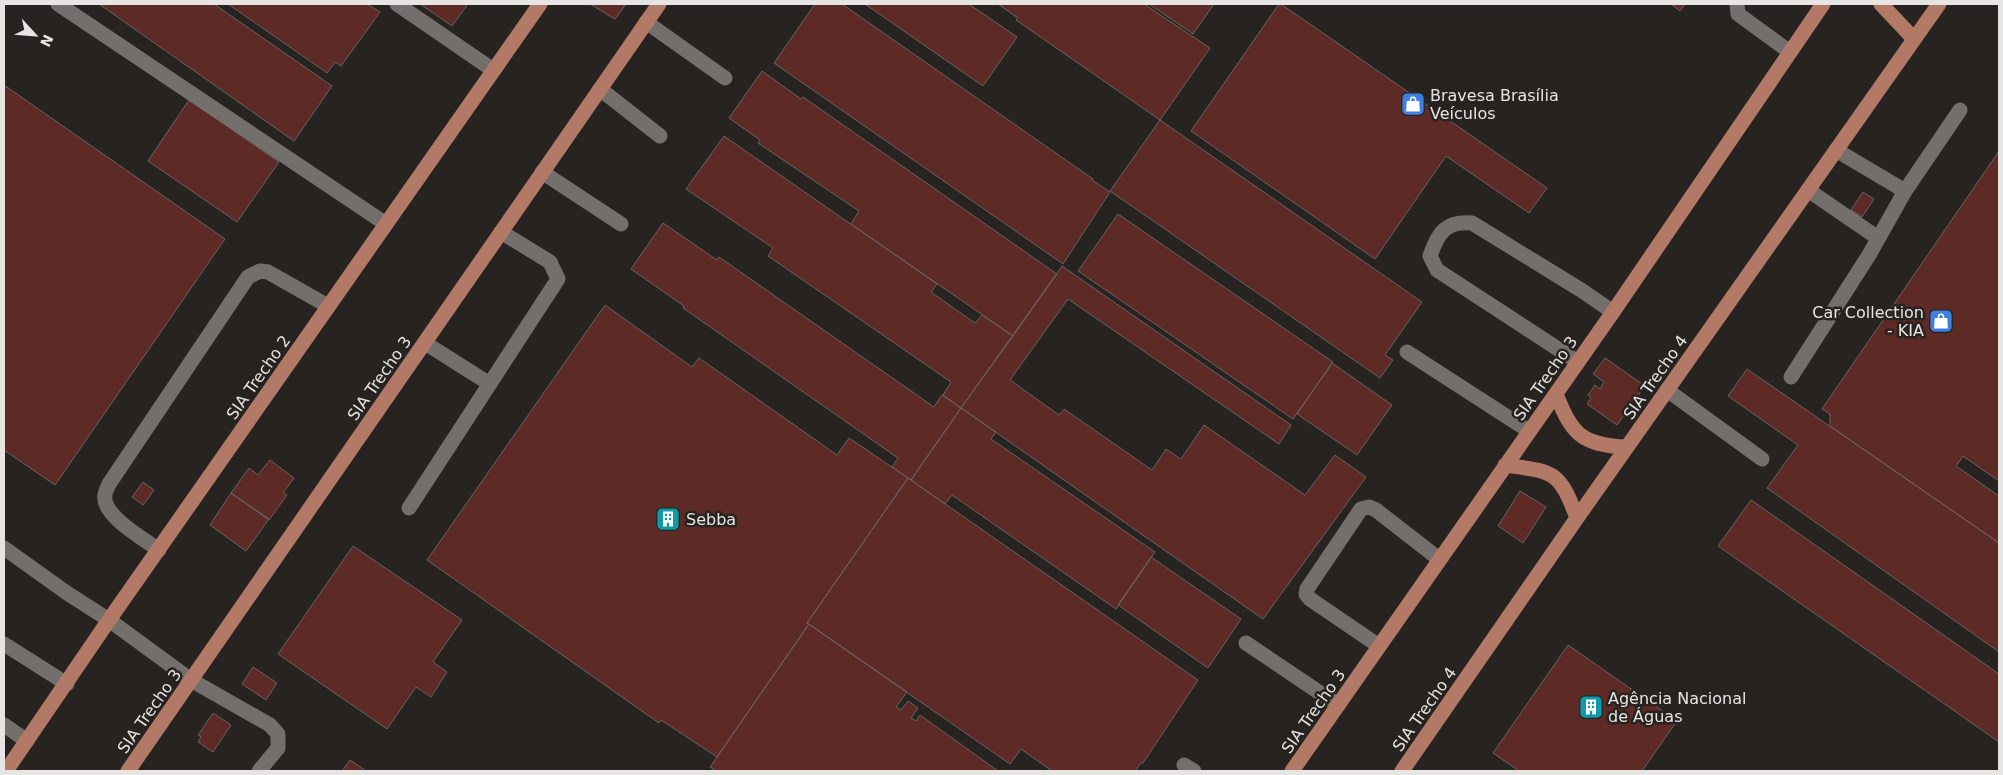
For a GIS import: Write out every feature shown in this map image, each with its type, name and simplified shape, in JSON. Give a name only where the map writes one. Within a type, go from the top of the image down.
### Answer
[{"type":"main road","name":"SIA Trecho 2","points":[[6,771],[109,620],[540,4]]},
{"type":"main road","name":"SIA Trecho 3","points":[[128,771],[659,4]]},
{"type":"main road","name":"SIA Trecho 3","points":[[1292,771],[1613,312],[1823,4]]},
{"type":"main road","points":[[1881,4],[1914,39]]},
{"type":"main road","name":"SIA Trecho 4","points":[[1402,771],[1577,518],[1939,4]]},
{"type":"main road","points":[[1556,394],[1567,421],[1582,437],[1604,446],[1627,447]]},
{"type":"main road","points":[[1505,465],[1538,470],[1555,477],[1566,490],[1577,518]]},
{"type":"lane","points":[[58,4],[386,224]]},
{"type":"lane","points":[[397,4],[493,70]]},
{"type":"lane","points":[[1737,4],[1738,14],[1790,52]]},
{"type":"lane","points":[[646,22],[725,78]]},
{"type":"lane","points":[[600,89],[660,136]]},
{"type":"lane","points":[[1791,377],[1905,192],[1960,110]]},
{"type":"lane","points":[[1836,150],[1905,192]]},
{"type":"lane","points":[[542,172],[621,224]]},
{"type":"lane","points":[[1808,190],[1878,238]]},
{"type":"lane","points":[[1578,362],[1436,270],[1430,256],[1436,239],[1446,227],[1460,222],[1472,223],[1581,290],[1613,312]]},
{"type":"lane","points":[[409,508],[558,279],[550,262],[501,232]]},
{"type":"lane","points":[[159,550],[107,510],[104,496],[109,484],[248,277],[260,271],[268,272],[328,306]]},
{"type":"lane","points":[[425,343],[490,384]]},
{"type":"lane","points":[[1407,352],[1530,431]]},
{"type":"lane","points":[[1667,390],[1762,459]]},
{"type":"lane","points":[[1379,646],[1317,604],[1306,594],[1307,589],[1361,509],[1369,507],[1376,510],[1439,560]]},
{"type":"lane","points":[[4,548],[109,620],[191,680],[270,725],[278,734],[278,748],[259,771]]},
{"type":"lane","points":[[1246,643],[1338,706]]},
{"type":"lane","points":[[4,644],[67,684]]},
{"type":"lane","points":[[4,725],[27,741]]},
{"type":"building","points":[[99,4],[214,4],[332,86],[294,141]]},
{"type":"building","points":[[228,4],[367,4],[380,12],[341,66],[335,62],[327,73]]},
{"type":"building","points":[[420,4],[468,4],[452,26]]},
{"type":"building","points":[[590,4],[626,4],[615,19]]},
{"type":"building","points":[[815,4],[842,4],[1110,192],[1063,264],[774,63]]},
{"type":"building","points":[[865,4],[969,4],[1017,37],[983,86]]},
{"type":"building","points":[[998,4],[1144,4],[1210,48],[1160,120],[1016,20],[1018,18]]},
{"type":"building","points":[[1149,4],[1214,4],[1193,34]]},
{"type":"building","points":[[1279,4],[1547,188],[1529,213],[1446,156],[1375,259],[1191,131]]},
{"type":"building","points":[[1671,4],[1685,4],[1680,11]]},
{"type":"building","points":[[762,71],[801,99],[803,97],[1057,274],[1013,336],[851,224],[859,211],[758,143],[760,140],[729,118]]},
{"type":"building","points":[[4,85],[225,239],[55,485],[4,450]]},
{"type":"building","points":[[189,100],[279,162],[237,222],[148,161]]},
{"type":"building","points":[[1160,120],[1422,302],[1385,355],[1393,360],[1380,378],[1110,191]]},
{"type":"building","points":[[724,136],[937,284],[931,292],[975,323],[982,315],[1013,336],[961,408],[943,395],[951,382],[768,256],[773,248],[686,189]]},
{"type":"building","name":"Car Collection - KIA","points":[[1999,151],[1999,481],[1963,456],[1956,466],[1999,496],[1999,543],[1830,426],[1830,414],[1822,409]]},
{"type":"building","points":[[1863,192],[1874,199],[1862,217],[1851,210]]},
{"type":"building","points":[[1118,214],[1333,362],[1293,419],[1078,271]]},
{"type":"building","points":[[663,223],[717,260],[719,257],[934,407],[942,395],[961,408],[911,480],[892,467],[898,458],[683,308],[684,306],[631,269]]},
{"type":"building","points":[[1062,266],[1291,425],[1279,444],[1068,299],[1010,380],[1059,415],[1064,409],[1152,470],[1166,449],[1181,459],[1204,425],[1305,495],[1335,455],[1366,477],[1263,619],[961,408]]},
{"type":"building","name":"Sebba","points":[[605,305],[692,367],[699,358],[837,455],[849,438],[908,478],[717,757],[661,720],[659,723],[427,560]]},
{"type":"building","points":[[1605,358],[1645,386],[1617,425],[1587,404],[1591,398],[1588,395],[1595,385],[1600,389],[1604,382],[1593,374]]},
{"type":"building","points":[[1332,363],[1392,405],[1357,455],[1297,414]]},
{"type":"building","points":[[1747,369],[1999,543],[1999,652],[1767,488],[1798,445],[1728,396]]},
{"type":"building","points":[[961,408],[996,432],[991,439],[1155,552],[1116,609],[952,495],[945,504],[911,480]]},
{"type":"building","points":[[270,460],[294,478],[283,493],[287,495],[269,520],[231,493],[249,468],[258,475]]},
{"type":"building","points":[[908,478],[1198,680],[1143,763],[1135,771],[1052,771],[1021,749],[1010,764],[807,623]]},
{"type":"building","points":[[143,482],[154,490],[143,505],[132,497]]},
{"type":"building","points":[[1520,491],[1546,507],[1523,543],[1498,526]]},
{"type":"building","points":[[231,493],[269,519],[246,551],[210,525]]},
{"type":"building","points":[[1751,500],[1999,674],[1999,742],[1718,546]]},
{"type":"building","points":[[353,546],[462,620],[433,662],[447,672],[431,697],[416,687],[387,729],[278,654]]},
{"type":"building","points":[[1151,557],[1241,619],[1208,668],[1118,605]]},
{"type":"building","points":[[809,624],[907,692],[896,707],[901,710],[908,701],[918,708],[911,718],[916,721],[920,715],[998,771],[716,771],[710,767]]},
{"type":"building","name":"Agência Nacional de Águas","points":[[1568,645],[1677,721],[1642,771],[1519,771],[1493,753]]},
{"type":"building","points":[[253,667],[277,683],[266,700],[242,684]]},
{"type":"building","points":[[213,713],[231,725],[213,752],[198,742],[201,737],[198,735]]},
{"type":"building","points":[[350,760],[366,771],[342,771]]},
{"type":"place","name":"Bravesa Brasília Veículos","points":[[1413,104]]},
{"type":"place","name":"Car Collection - KIA","points":[[1941,321]]},
{"type":"place","name":"Sebba","points":[[668,519]]},
{"type":"place","name":"Agência Nacional de Águas","points":[[1591,707]]}]
